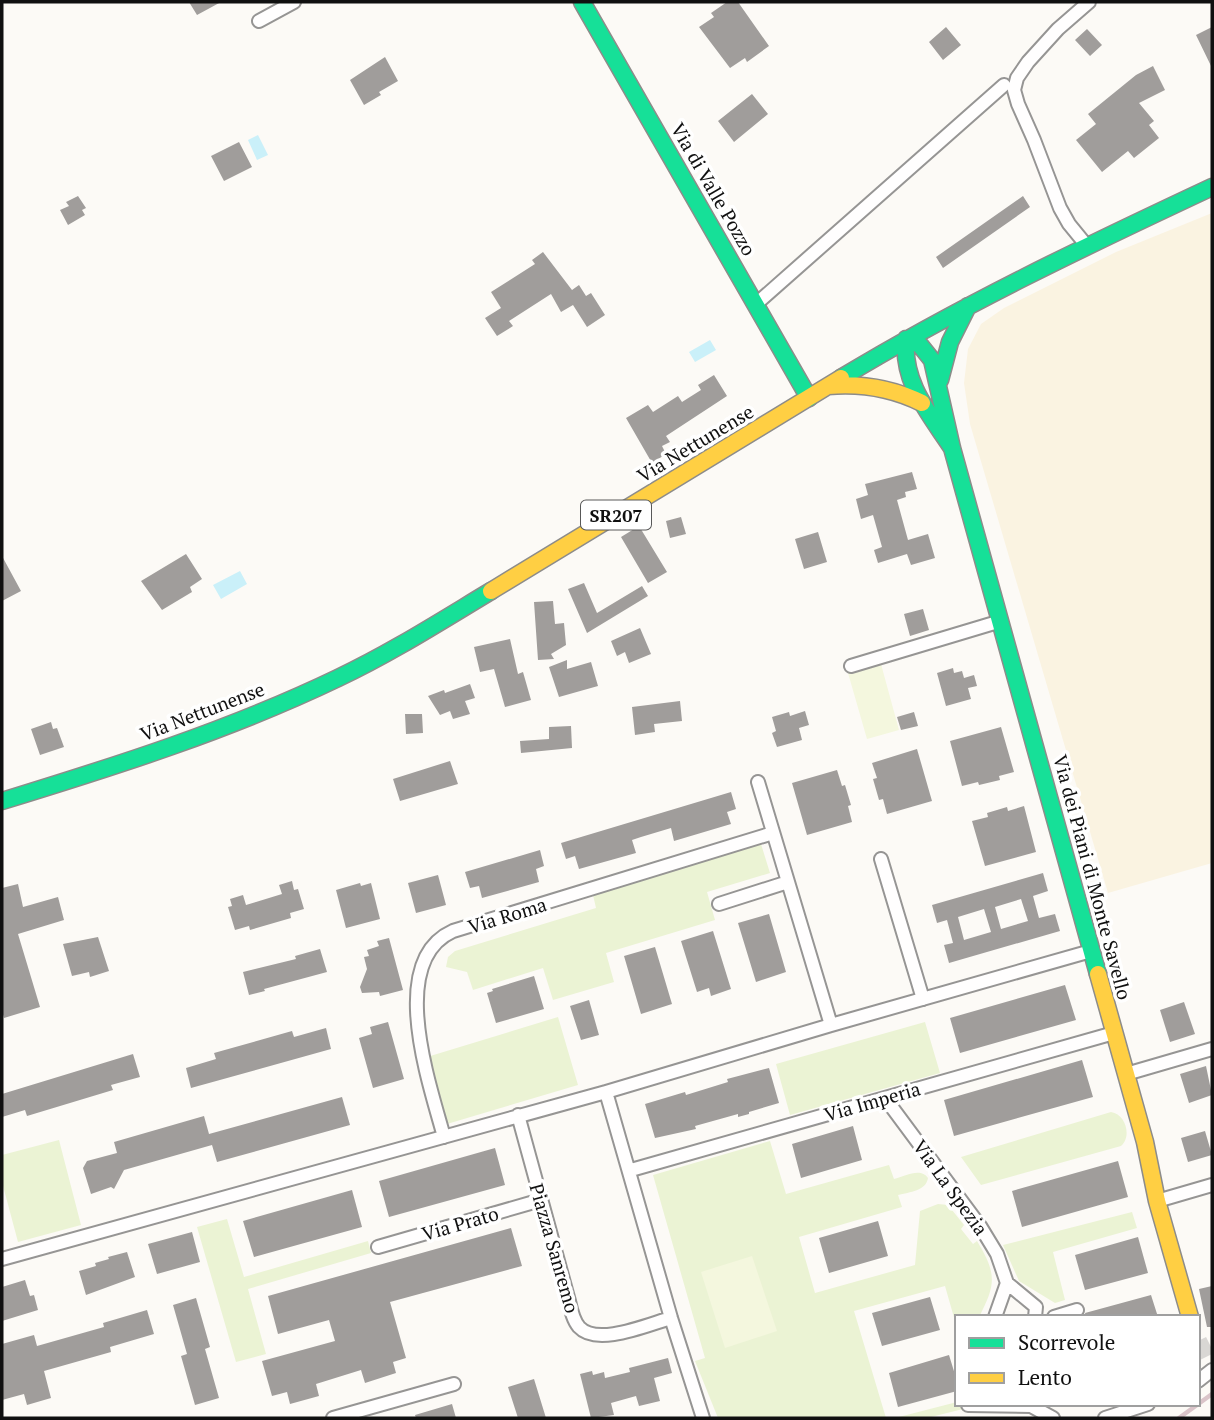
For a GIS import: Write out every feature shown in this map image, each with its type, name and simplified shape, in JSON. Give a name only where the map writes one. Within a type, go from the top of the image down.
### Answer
[{"type":"street","points":[[258,21],[294,2]]},
{"type":"street","name":"Via di Valle Pozzo","points":[[582,2],[809,398]]},
{"type":"street","points":[[1087,246],[1069,225],[1060,208],[1014,90],[1017,78],[1028,62],[1058,29],[1089,2]]},
{"type":"street","points":[[755,305],[1004,85]]},
{"type":"street","name":"Via Nettunense","points":[[2,801],[171,746],[340,677],[413,638],[906,339],[1087,246],[1212,187]]},
{"type":"street","points":[[939,387],[950,342],[968,306]]},
{"type":"street","points":[[906,339],[920,345],[930,354],[952,448],[913,388],[904,362],[906,339]]},
{"type":"street","points":[[828,386],[876,386],[922,403]]},
{"type":"street","name":"Via dei Piani di Monte Savello","points":[[952,448],[1145,1142],[1157,1201],[1189,1315]]},
{"type":"street","points":[[851,666],[1001,621]]},
{"type":"street","points":[[758,782],[831,1025]]},
{"type":"street","name":"Via Roma","points":[[444,1137],[422,1056],[417,1016],[423,967],[429,951],[439,939],[453,931],[773,833]]},
{"type":"street","points":[[881,859],[923,999]]},
{"type":"street","points":[[719,904],[788,883]]},
{"type":"street","points":[[2,1259],[606,1092],[1091,951]]},
{"type":"street","name":"Via Imperia","points":[[631,1170],[1114,1033]]},
{"type":"street","points":[[1126,1074],[1212,1049]]},
{"type":"street","points":[[606,1092],[631,1170],[671,1318],[703,1418]]},
{"type":"street","name":"Via La Spezia","points":[[884,1098],[981,1226],[997,1254],[1007,1283]]},
{"type":"street","name":"Piazza Sanremo","points":[[518,1115],[569,1301],[575,1321],[581,1329],[590,1335],[606,1336],[671,1318]]},
{"type":"street","points":[[1157,1201],[1212,1185]]},
{"type":"street","name":"Via Prato","points":[[378,1247],[541,1200]]},
{"type":"street","points":[[996,1315],[1007,1283],[1036,1312]]},
{"type":"street","points":[[1059,1315],[1077,1310]]},
{"type":"street","points":[[333,1418],[454,1384]]},
{"type":"street","points":[[1033,1406],[1053,1418]]},
{"type":"street","points":[[1105,1418],[1142,1406]]},
{"type":"shaded area","points":[[1212,213],[1212,863],[1108,893],[970,424],[964,383],[968,349],[981,324],[1004,308],[1116,252]]},
{"type":"green space","points":[[881,664],[899,730],[867,739],[848,673]]},
{"type":"green space","points":[[761,844],[770,873],[707,892],[715,920],[606,953],[614,982],[553,1000],[543,968],[473,990],[467,972],[446,967],[448,957],[455,951],[596,908],[593,895]]},
{"type":"green space","points":[[558,1017],[578,1085],[447,1124],[427,1057]]},
{"type":"green space","points":[[925,1022],[940,1073],[790,1115],[776,1064]]},
{"type":"green space","points":[[1111,1112],[1120,1117],[1126,1126],[1126,1137],[1121,1146],[981,1185],[961,1157]]},
{"type":"green space","points":[[59,1140],[81,1225],[18,1242],[2,1182],[2,1155]]},
{"type":"green space","points":[[770,1141],[786,1194],[889,1165],[894,1179],[921,1173],[928,1178],[927,1182],[921,1188],[898,1195],[902,1207],[799,1237],[815,1293],[915,1265],[920,1211],[938,1204],[948,1205],[964,1225],[961,1229],[973,1244],[977,1241],[991,1271],[989,1296],[980,1315],[955,1315],[955,1321],[945,1286],[854,1311],[886,1418],[718,1418],[695,1361],[705,1358],[653,1175]]},
{"type":"green space","points":[[1132,1212],[1137,1228],[1053,1252],[1065,1300],[1055,1303],[1019,1281],[1003,1245]]},
{"type":"green space","points":[[227,1219],[244,1277],[368,1241],[371,1253],[248,1289],[266,1354],[236,1362],[197,1227]]},
{"type":"green space","points":[[752,1256],[777,1331],[725,1348],[701,1272]]},
{"type":"green space","points":[[955,1403],[955,1406],[962,1406],[963,1409],[927,1418],[895,1418]]},
{"type":"water","points":[[258,135],[268,155],[257,160],[248,140]]},
{"type":"water","points":[[710,340],[716,350],[695,362],[689,352]]},
{"type":"water","points":[[240,571],[247,584],[221,599],[213,585]]},
{"type":"building","points":[[189,2],[221,2],[197,15]]},
{"type":"building","points":[[727,2],[738,2],[769,46],[747,62],[745,58],[730,68],[699,27],[714,17],[711,13]]},
{"type":"building","points":[[946,27],[961,45],[943,60],[929,42]]},
{"type":"building","points":[[1212,27],[1212,68],[1196,35]]},
{"type":"building","points":[[1087,29],[1102,45],[1090,56],[1075,40]]},
{"type":"building","points":[[385,57],[398,81],[364,105],[350,80]]},
{"type":"building","points":[[1153,66],[1165,90],[1139,103],[1154,121],[1149,125],[1159,138],[1134,158],[1128,151],[1102,172],[1076,140],[1096,124],[1088,114],[1136,75]]},
{"type":"building","points":[[752,94],[768,114],[734,142],[718,121]]},
{"type":"building","points":[[239,142],[252,167],[224,181],[211,156]]},
{"type":"building","points":[[78,196],[86,208],[82,210],[85,215],[68,225],[60,210],[69,206],[66,202]]},
{"type":"building","points":[[1023,196],[1030,207],[943,268],[936,257]]},
{"type":"building","points":[[543,252],[572,290],[579,285],[586,296],[591,293],[605,315],[587,327],[573,305],[561,312],[551,294],[509,321],[513,326],[497,336],[485,318],[501,308],[491,292],[535,264],[532,260]]},
{"type":"building","points":[[714,375],[727,396],[666,436],[670,442],[662,446],[666,454],[652,463],[626,418],[648,405],[653,412],[678,396],[682,402],[701,390],[698,385]]},
{"type":"building","points":[[912,472],[917,489],[905,492],[906,497],[897,500],[908,540],[928,534],[935,558],[911,565],[907,554],[878,563],[874,550],[882,547],[873,515],[861,519],[856,499],[868,495],[865,484]]},
{"type":"building","points":[[681,517],[686,534],[670,538],[666,521]]},
{"type":"building","points":[[639,526],[667,572],[648,583],[621,537]]},
{"type":"building","points":[[818,532],[827,562],[804,569],[795,539]]},
{"type":"building","points":[[186,554],[202,579],[190,587],[192,592],[162,610],[141,581]]},
{"type":"building","points":[[2,556],[21,591],[2,601]]},
{"type":"building","points":[[584,583],[597,613],[642,586],[648,596],[587,633],[568,589]]},
{"type":"building","points":[[553,601],[555,624],[564,623],[566,645],[551,654],[554,659],[538,660],[534,602]]},
{"type":"building","points":[[923,609],[929,630],[910,636],[904,614]]},
{"type":"building","points":[[640,628],[651,654],[629,663],[625,652],[617,656],[611,641]]},
{"type":"building","points":[[510,639],[518,674],[523,672],[531,700],[505,707],[494,669],[480,672],[474,647]]},
{"type":"building","points":[[567,660],[567,669],[591,662],[598,686],[559,697],[549,667]]},
{"type":"building","points":[[953,668],[954,673],[962,671],[964,678],[974,675],[977,686],[968,688],[971,699],[946,706],[937,673]]},
{"type":"building","points":[[470,684],[475,698],[465,701],[470,714],[453,719],[450,711],[440,715],[428,696],[444,690],[445,693]]},
{"type":"building","points":[[680,701],[682,721],[654,724],[655,732],[635,735],[632,707]]},
{"type":"building","points":[[805,711],[809,725],[799,728],[802,740],[777,747],[772,733],[776,731],[772,717],[789,712],[790,716]]},
{"type":"building","points":[[914,712],[918,726],[901,730],[897,717]]},
{"type":"building","points":[[405,714],[422,714],[423,733],[406,734]]},
{"type":"building","points":[[51,722],[53,729],[57,728],[64,747],[40,755],[31,729]]},
{"type":"building","points":[[571,726],[572,748],[521,753],[520,741],[549,739],[549,727]]},
{"type":"building","points":[[1001,727],[1014,772],[999,776],[1000,780],[962,786],[950,741]]},
{"type":"building","points":[[917,749],[932,801],[887,814],[883,799],[879,800],[873,779],[877,778],[872,763]]},
{"type":"building","points":[[450,761],[458,784],[400,801],[393,779]]},
{"type":"building","points":[[837,770],[851,805],[848,806],[852,822],[807,835],[792,783]]},
{"type":"building","points":[[731,792],[736,809],[727,812],[731,824],[674,841],[671,828],[632,840],[636,853],[579,869],[575,856],[566,859],[561,843]]},
{"type":"building","points":[[1024,806],[1036,852],[985,866],[972,821],[988,817],[987,813],[1007,807],[1008,811]]},
{"type":"building","points":[[540,850],[544,866],[536,869],[539,882],[482,898],[479,886],[470,888],[465,872]]},
{"type":"building","points":[[1043,873],[1048,891],[1033,896],[1039,918],[1055,914],[1060,931],[949,963],[944,945],[953,943],[947,920],[937,923],[932,905]],"holes":[[[1021,899],[1028,921],[1001,929],[995,907]],[[984,909],[991,932],[964,940],[958,917]]]},
{"type":"building","points":[[438,875],[446,905],[416,913],[408,883]]},
{"type":"building","points":[[292,881],[294,890],[298,889],[304,909],[290,913],[291,918],[250,930],[249,926],[235,930],[228,907],[232,906],[230,899],[243,895],[246,905],[282,894],[279,885]]},
{"type":"building","points":[[360,883],[361,886],[371,883],[380,919],[346,928],[336,890]]},
{"type":"building","points":[[18,884],[23,907],[58,897],[64,920],[18,934],[40,1007],[4,1018],[2,888]]},
{"type":"building","points":[[769,914],[786,972],[756,982],[738,923]]},
{"type":"building","points":[[713,931],[731,989],[711,996],[709,988],[697,992],[681,941]]},
{"type":"building","points":[[98,937],[109,971],[90,977],[89,972],[72,976],[63,944]]},
{"type":"building","points":[[389,938],[403,990],[380,996],[379,992],[362,993],[360,987],[367,969],[364,957],[369,956],[367,950],[379,946],[377,941]]},
{"type":"building","points":[[655,947],[672,1004],[641,1014],[624,956]]},
{"type":"building","points":[[320,949],[327,972],[249,995],[243,972],[296,959],[295,956]]},
{"type":"building","points":[[534,976],[544,1009],[496,1023],[487,993]]},
{"type":"building","points":[[1065,985],[1076,1020],[960,1053],[950,1018]]},
{"type":"building","points":[[589,1000],[599,1035],[581,1040],[570,1006]]},
{"type":"building","points":[[1184,1002],[1195,1034],[1170,1042],[1160,1010]]},
{"type":"building","points":[[388,1022],[404,1079],[373,1088],[359,1038],[372,1034],[370,1027]]},
{"type":"building","points":[[326,1028],[331,1049],[191,1088],[186,1068],[216,1059],[214,1053],[292,1031],[294,1037]]},
{"type":"building","points":[[133,1054],[140,1077],[111,1085],[113,1090],[27,1116],[25,1110],[2,1117],[2,1094]]},
{"type":"building","points":[[1082,1060],[1093,1097],[954,1136],[944,1100]]},
{"type":"building","points":[[1206,1066],[1212,1095],[1189,1103],[1180,1074]]},
{"type":"building","points":[[769,1068],[779,1103],[749,1114],[738,1117],[738,1114],[695,1126],[696,1129],[655,1138],[645,1104],[685,1092],[686,1095],[728,1082],[727,1079]]},
{"type":"building","points":[[342,1097],[350,1125],[217,1162],[212,1145],[124,1170],[114,1189],[111,1187],[91,1194],[83,1168],[87,1161],[117,1153],[114,1142],[204,1116],[209,1134]]},
{"type":"building","points":[[853,1126],[862,1160],[801,1178],[792,1144]]},
{"type":"building","points":[[1205,1131],[1212,1155],[1188,1162],[1181,1138]]},
{"type":"building","points":[[495,1148],[505,1185],[389,1217],[379,1181]]},
{"type":"building","points":[[1118,1161],[1128,1197],[1022,1227],[1012,1191]]},
{"type":"building","points":[[352,1190],[362,1227],[254,1257],[243,1221]]},
{"type":"building","points":[[878,1221],[888,1256],[829,1273],[819,1238]]},
{"type":"building","points":[[511,1228],[522,1266],[390,1302],[406,1358],[393,1362],[396,1373],[365,1383],[361,1370],[316,1384],[319,1396],[290,1404],[287,1392],[272,1396],[262,1361],[335,1341],[329,1320],[278,1334],[268,1296]]},
{"type":"building","points":[[192,1232],[200,1262],[157,1274],[148,1244]]},
{"type":"building","points":[[1138,1237],[1148,1273],[1085,1290],[1075,1255]]},
{"type":"building","points":[[127,1252],[135,1277],[86,1295],[79,1271],[96,1266],[95,1263],[109,1259],[108,1257]]},
{"type":"building","points":[[25,1280],[30,1296],[34,1295],[38,1310],[2,1321],[2,1287]]},
{"type":"building","points":[[1212,1286],[1212,1327],[1207,1327],[1199,1289]]},
{"type":"building","points":[[1151,1295],[1157,1315],[1086,1315]]},
{"type":"building","points":[[930,1297],[940,1330],[882,1346],[872,1313]]},
{"type":"building","points":[[196,1298],[210,1347],[205,1349],[219,1398],[195,1405],[181,1356],[187,1354],[173,1305]]},
{"type":"building","points":[[147,1310],[154,1334],[110,1347],[111,1352],[44,1371],[51,1398],[27,1405],[24,1394],[2,1400],[2,1344],[34,1335],[37,1346],[104,1327],[103,1323]]},
{"type":"building","points":[[949,1355],[955,1374],[955,1392],[898,1407],[889,1373]]},
{"type":"building","points":[[668,1358],[672,1373],[654,1378],[660,1401],[639,1406],[636,1396],[611,1403],[614,1415],[591,1418],[580,1374],[604,1372],[605,1378],[630,1372],[629,1368]]},
{"type":"building","points":[[534,1379],[546,1418],[518,1418],[508,1387]]},
{"type":"building","points":[[452,1404],[456,1418],[416,1418],[415,1415]]},
{"type":"tunnel","points":[[1200,1345],[1212,1369]]},
{"type":"railway","points":[[1200,1403],[1212,1394]]},
{"type":"railway","points":[[1179,1418],[1196,1406]]},
{"type":"traffic: fast","points":[[582,2],[809,398]]},
{"type":"traffic: fast","points":[[841,378],[977,301],[1212,187]]},
{"type":"traffic: fast","points":[[940,380],[950,342],[968,306]]},
{"type":"traffic: fast","points":[[952,448],[926,410],[913,384],[908,370],[906,339],[920,345],[932,360],[952,448],[1098,974]]},
{"type":"traffic: fast","points":[[2,801],[172,746],[297,697],[377,658],[491,591]]},
{"type":"traffic: slow","points":[[491,591],[841,378]]},
{"type":"traffic: slow","points":[[828,386],[876,388],[922,403]]},
{"type":"traffic: slow","points":[[1098,974],[1189,1315]]}]
